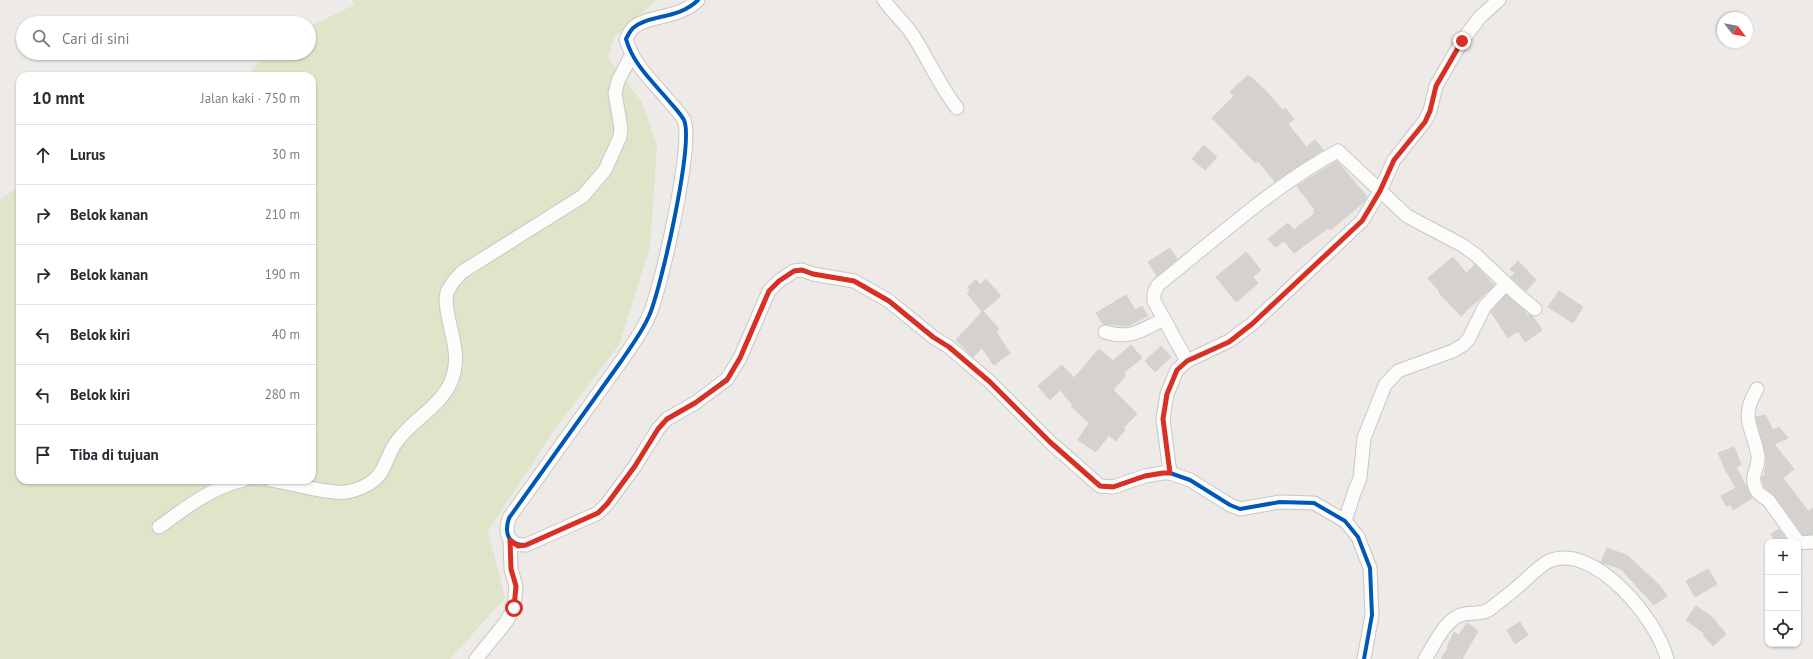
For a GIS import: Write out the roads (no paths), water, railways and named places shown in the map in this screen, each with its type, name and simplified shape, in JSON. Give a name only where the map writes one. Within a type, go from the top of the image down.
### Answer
[{"type":"street","points":[[698,0],[690,8],[639,24],[631,29],[626,39],[632,54],[643,70],[678,111],[684,121],[686,135],[685,159],[675,214],[650,314],[640,334],[566,441],[509,518],[506,527],[507,536],[510,540],[518,546],[526,545],[598,513],[620,486],[658,429],[667,419],[695,403],[727,380],[740,358],[769,291],[779,281],[794,271],[802,270],[813,274],[854,281],[889,301],[933,337],[949,347],[990,382],[1050,442],[1100,486],[1113,487],[1145,476],[1170,473],[1190,480],[1230,505],[1240,509],[1280,502],[1314,503],[1345,521],[1358,537],[1370,568],[1372,615],[1364,659]]},
{"type":"street","points":[[884,0],[895,16],[911,33],[931,63],[944,91],[957,108]]},
{"type":"street","points":[[1170,473],[1163,419],[1171,380],[1177,370],[1187,361],[1229,342],[1252,324],[1362,221],[1380,191],[1394,160],[1425,122],[1439,81],[1462,41],[1480,18],[1499,0]]},
{"type":"street","points":[[294,484],[346,492],[375,480],[387,461],[396,442],[438,402],[448,388],[455,366],[454,349],[446,301],[447,292],[456,278],[482,259],[583,196],[605,170],[620,137],[621,128],[615,93],[622,71],[632,54]]},
{"type":"street","points":[[1187,361],[1154,301],[1154,293],[1158,285],[1253,209],[1315,164],[1338,151],[1407,216],[1462,244],[1476,254],[1506,284],[1535,309]]},
{"type":"street","points":[[1345,521],[1360,478],[1364,438],[1385,385],[1391,376],[1398,371],[1453,352],[1463,345],[1468,340],[1484,306],[1506,284]]},
{"type":"street","points":[[1105,332],[1125,336],[1134,335],[1164,319]]},
{"type":"street","points":[[1757,389],[1748,406],[1748,417],[1758,457],[1753,477],[1754,484],[1758,493],[1767,500],[1799,543],[1813,542]]},
{"type":"street","points":[[159,526],[194,503],[232,484]]},
{"type":"street","points":[[476,659],[506,622],[514,608],[516,586],[511,569],[510,540]]},
{"type":"street","points":[[1425,659],[1454,618],[1463,614],[1483,613],[1548,562],[1567,558],[1599,569],[1614,580],[1653,627],[1665,651],[1667,659]]}]
